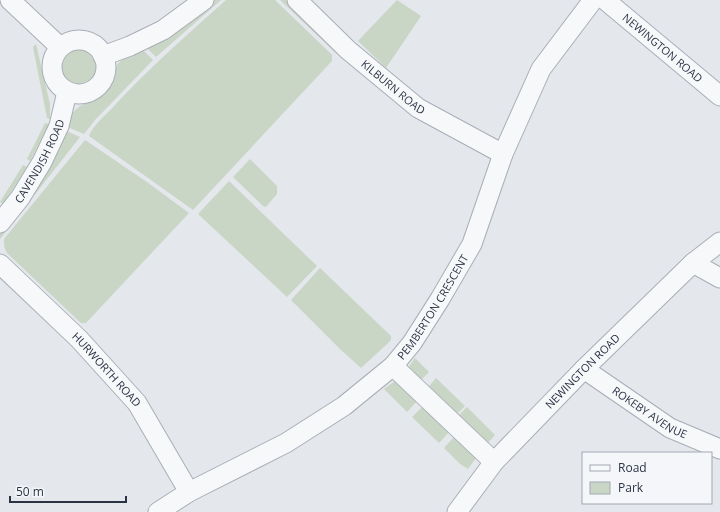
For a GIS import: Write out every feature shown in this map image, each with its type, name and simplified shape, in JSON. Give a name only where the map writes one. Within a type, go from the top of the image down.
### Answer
[{"type":"street","points":[[10,0],[60,47]]},
{"type":"street","points":[[103,56],[130,46],[163,30],[204,0]]},
{"type":"street","name":"KILBURN ROAD","points":[[297,0],[348,50],[418,108],[503,154]]},
{"type":"street","name":"PEMBERTON CRESCENT","points":[[158,512],[189,492],[286,443],[344,406],[393,366],[412,343],[472,244],[503,154],[541,69],[593,0]]},
{"type":"street","name":"NEWINGTON ROAD","points":[[605,0],[718,89]]},
{"type":"street","points":[[84,40],[99,48],[106,64],[106,72],[98,87],[91,92],[83,94],[67,92],[60,87],[54,80],[52,72],[54,54],[60,47],[67,42],[84,40]]},
{"type":"street","name":"CAVENDISH ROAD","points":[[0,223],[20,198],[42,162],[59,126],[67,92]]},
{"type":"street","name":"NEWINGTON ROAD","points":[[457,512],[494,462],[584,369],[693,263],[720,242]]},
{"type":"street","points":[[693,263],[720,278]]},
{"type":"street","name":"HURWORTH ROAD","points":[[0,264],[79,339],[137,403],[189,492]]},
{"type":"street","points":[[393,366],[494,462]]},
{"type":"street","name":"ROKEBY AVENUE","points":[[584,369],[670,428],[720,450]]},
{"type":"green space","points":[[213,0],[221,0],[156,57],[145,46]]},
{"type":"green space","points":[[226,0],[275,0],[332,55],[332,61],[193,210],[89,136],[96,124],[141,78]]},
{"type":"green space","points":[[280,0],[286,0],[340,51],[337,54]]},
{"type":"green space","points":[[397,0],[421,16],[386,68],[358,41]]},
{"type":"green space","points":[[36,44],[50,104],[50,119],[47,118],[33,47]]},
{"type":"green space","points":[[78,46],[93,52],[99,67],[93,82],[78,88],[63,82],[57,67],[63,52]]},
{"type":"green space","points":[[141,48],[153,60],[95,120],[84,134],[65,126],[71,114],[84,104],[99,97],[105,92],[118,64],[127,56]]},
{"type":"green space","points":[[45,123],[49,124],[30,161],[27,159]]},
{"type":"green space","points":[[64,130],[80,137],[0,239],[0,233]]},
{"type":"green space","points":[[85,140],[147,182],[189,213],[86,323],[81,323],[8,254],[4,247],[4,239]]},
{"type":"green space","points":[[250,159],[277,186],[277,194],[266,207],[263,206],[233,177]]},
{"type":"green space","points":[[23,165],[27,167],[3,204],[0,202]]},
{"type":"green space","points":[[229,181],[317,266],[287,297],[198,214]]},
{"type":"green space","points":[[320,268],[391,336],[391,340],[361,368],[291,300]]},
{"type":"green space","points":[[415,358],[429,372],[420,381],[408,368]]},
{"type":"green space","points":[[436,378],[465,406],[455,416],[426,390]]},
{"type":"green space","points":[[395,381],[417,401],[407,412],[384,389]]},
{"type":"green space","points":[[422,407],[449,432],[439,443],[412,417]]},
{"type":"green space","points":[[467,407],[495,435],[486,445],[456,418]]},
{"type":"green space","points":[[455,436],[476,458],[468,469],[460,464],[444,448]]}]
